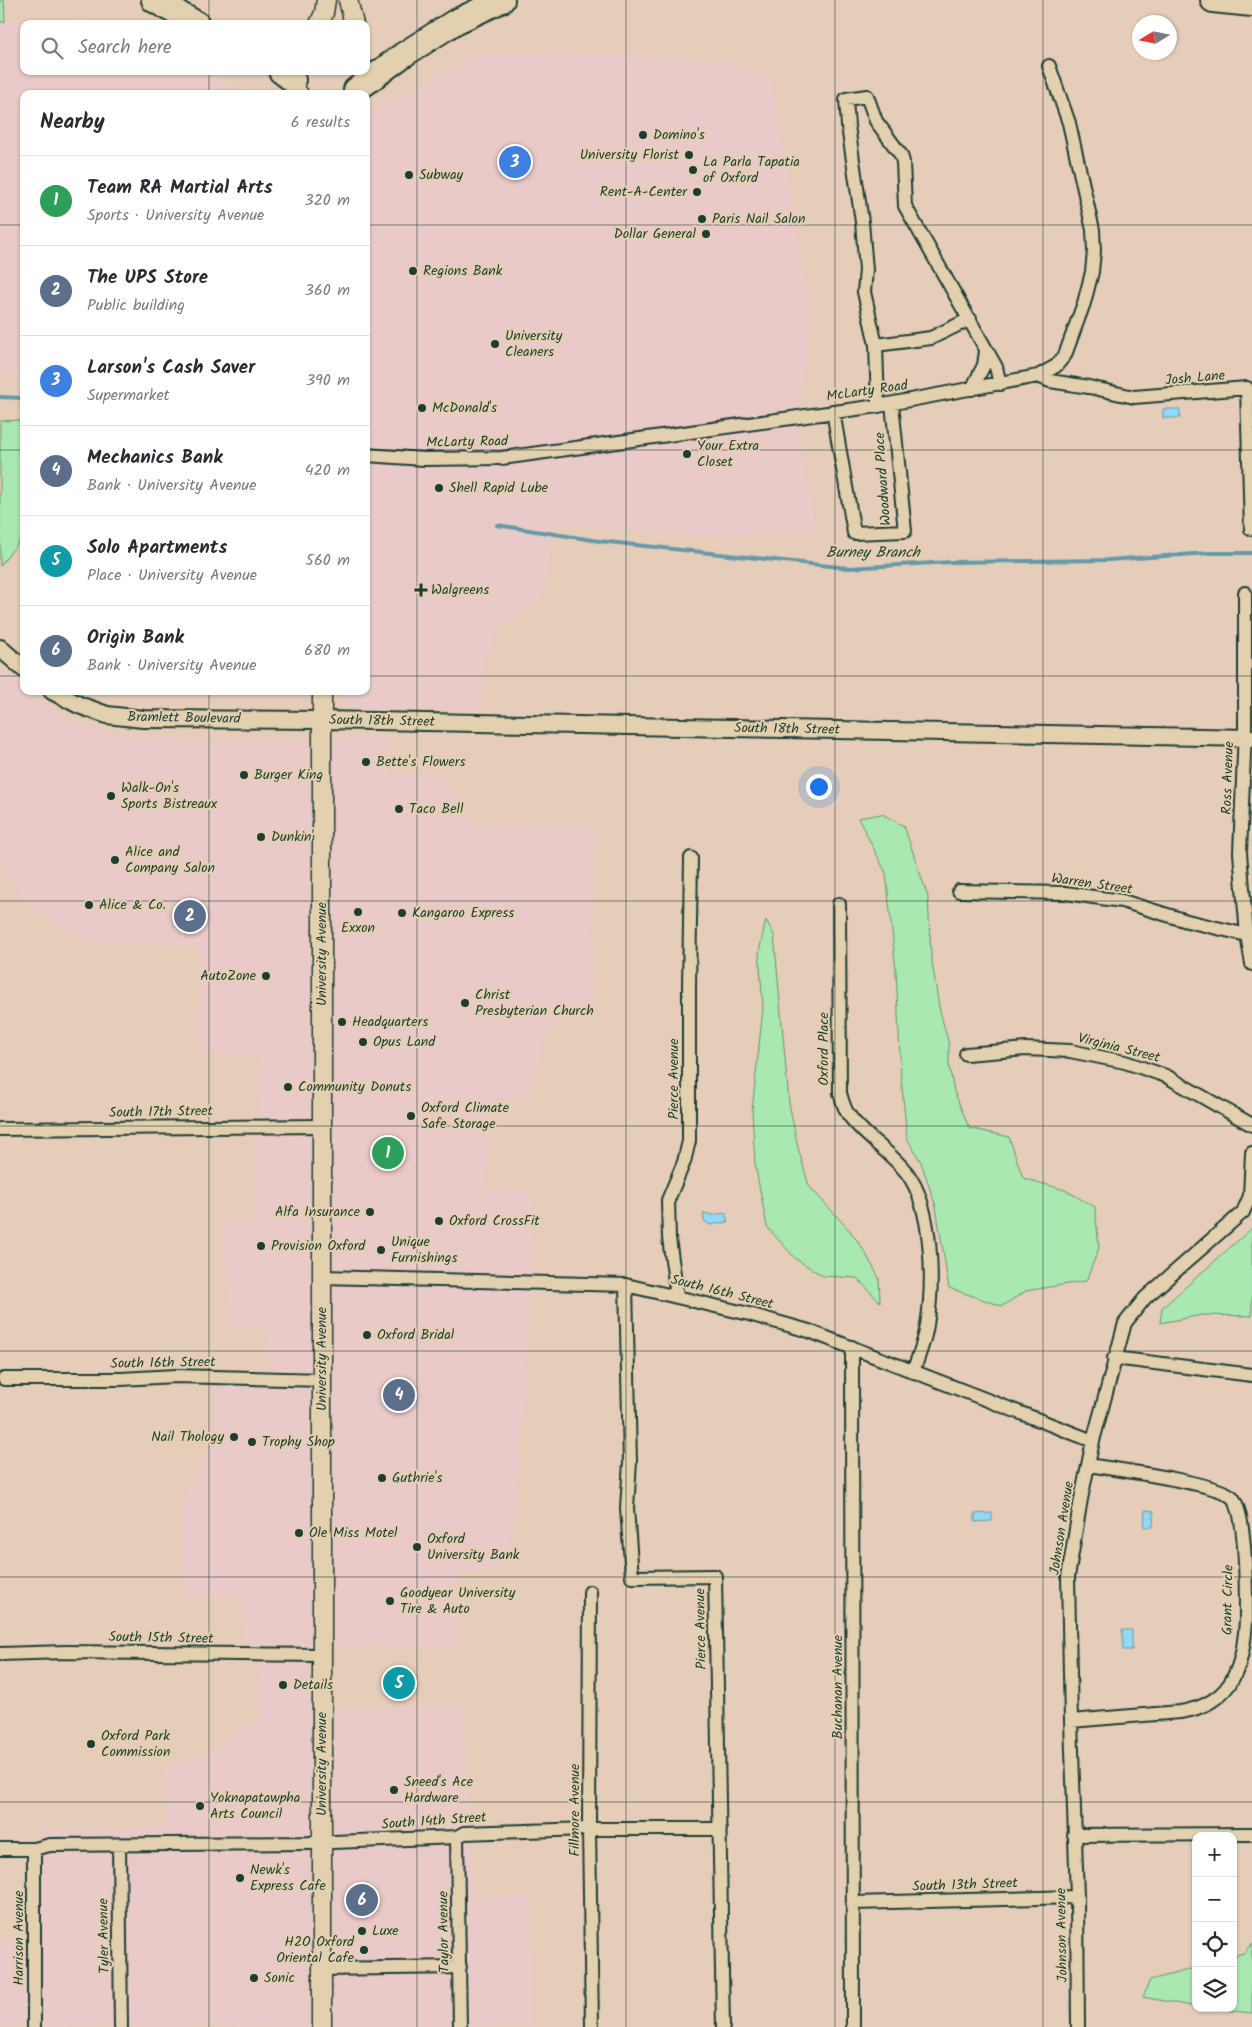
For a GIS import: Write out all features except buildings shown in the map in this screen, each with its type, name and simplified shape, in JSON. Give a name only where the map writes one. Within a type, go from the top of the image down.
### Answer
[{"type":"highway","points":[[154,0],[190,20]]},
{"type":"highway","points":[[357,85],[455,22],[502,0]]},
{"type":"highway","points":[[1213,0],[1252,4]]},
{"type":"main road","points":[[321,20],[326,0]]},
{"type":"main road","points":[[348,0],[353,20]]},
{"type":"main road","name":"University Avenue","points":[[322,695],[322,2027]]},
{"type":"street","name":"McLarty Road","points":[[370,455],[424,459],[502,458],[892,404],[1038,376],[1056,366],[1065,355],[1084,303],[1092,272],[1094,251],[1093,230],[1069,124],[1049,66]]},
{"type":"street","points":[[878,406],[876,345],[864,292],[866,270],[862,222],[846,99],[867,96],[876,121],[901,155],[905,206],[996,367],[1000,384]]},
{"type":"street","points":[[876,345],[931,338],[970,319]]},
{"type":"street","points":[[972,389],[984,365],[986,351]]},
{"type":"street","name":"Josh Lane","points":[[1038,376],[1050,381],[1089,386],[1134,397],[1247,388],[1252,529]]},
{"type":"street","name":"Woodward Place","points":[[833,411],[854,533],[905,531],[892,404]]},
{"type":"street","name":"Ross Avenue","points":[[1245,593],[1248,738],[1240,853],[1247,935],[1252,964]]},
{"type":"street","points":[[0,648],[20,665]]},
{"type":"street","name":"Bramlett Boulevard","points":[[60,695],[79,705],[107,715],[144,719],[322,720]]},
{"type":"street","name":"South 18th Street","points":[[322,720],[1248,738]]},
{"type":"street","name":"Pierce Avenue","points":[[676,1296],[669,1238],[668,1200],[684,1162],[689,1141],[691,858]]},
{"type":"street","name":"Warren Street","points":[[959,892],[1065,893],[1122,901],[1187,921],[1247,935]]},
{"type":"street","name":"Oxford Place","points":[[838,904],[840,1093],[847,1112],[856,1125],[891,1155],[908,1174],[919,1193],[924,1212],[931,1289],[927,1326],[913,1372]]},
{"type":"street","name":"Virginia Street","points":[[966,1054],[1026,1049],[1070,1051],[1124,1062],[1166,1076],[1252,1124]]},
{"type":"street","name":"South 17th Street","points":[[0,1129],[322,1126]]},
{"type":"street","name":"Johnson Avenue","points":[[1078,2027],[1077,1897],[1070,1721],[1068,1577],[1076,1524],[1093,1441],[1125,1323],[1145,1298],[1243,1212],[1250,1196],[1252,1152]]},
{"type":"street","name":"South 16th Street","points":[[322,1277],[626,1285],[676,1296],[809,1331],[1093,1441]]},
{"type":"street","name":"Pierce Avenue","points":[[626,1285],[630,1462],[626,1508],[632,1577],[715,1576],[723,2027]]},
{"type":"street","name":"Buchanan Avenue","points":[[852,1347],[853,2027]]},
{"type":"street","points":[[1114,1358],[1252,1376]]},
{"type":"street","name":"South 16th Street","points":[[4,1379],[121,1379],[175,1376],[322,1380]]},
{"type":"street","name":"Grant Circle","points":[[1070,1721],[1193,1710],[1220,1697],[1234,1676],[1249,1621],[1243,1526],[1233,1497],[1222,1491],[1196,1484],[1088,1465]]},
{"type":"street","name":"Fillmore Avenue","points":[[590,1592],[589,1829],[592,2027]]},
{"type":"street","name":"South 15th Street","points":[[0,1654],[66,1652],[322,1654]]},
{"type":"street","name":"South 14th Street","points":[[0,1849],[34,1848],[50,1845],[457,1837],[464,1832],[589,1829],[720,1829]]},
{"type":"street","points":[[1074,1835],[1252,1834]]},
{"type":"street","name":"Taylor Avenue","points":[[457,1837],[460,2027]]},
{"type":"street","name":"Tyler Avenue","points":[[119,1845],[121,2027]]},
{"type":"street","name":"Harrison Avenue","points":[[34,1848],[34,2027]]},
{"type":"street","name":"South 13th Street","points":[[853,1903],[1077,1897]]},
{"type":"street","points":[[322,1968],[460,1968]]},
{"type":"shaded area","points":[[0,22],[20,22],[20,75],[206,75],[238,90],[20,90],[20,375],[0,373]]},
{"type":"shaded area","points":[[479,55],[609,55],[729,60],[772,81],[811,315],[797,427],[816,533],[682,536],[556,523],[542,598],[501,627],[484,660],[482,711],[430,709],[398,711],[345,708],[344,695],[370,695],[370,112]]},
{"type":"shaded area","points":[[0,670],[20,684],[20,695],[35,695],[72,720],[115,734],[203,741],[389,737],[391,774],[441,776],[480,826],[594,826],[592,1004],[545,1034],[532,1092],[490,1102],[487,1188],[533,1194],[526,1368],[516,1510],[503,1568],[457,1574],[457,1646],[243,1647],[241,1596],[184,1597],[181,1501],[216,1442],[214,1380],[270,1385],[266,1327],[232,1326],[221,1223],[254,1223],[259,1054],[203,1053],[199,946],[85,940],[35,909],[8,877],[0,855]]},
{"type":"shaded area","points":[[257,1661],[313,1661],[313,1708],[463,1706],[473,1899],[531,1896],[532,2027],[0,2027],[0,1943],[40,1942],[40,1830],[63,1832],[166,1826],[167,1794],[163,1766],[204,1755],[260,1717]]},
{"type":"green space","points":[[0,0],[4,0],[5,22],[0,22]]},
{"type":"green space","points":[[20,420],[20,540],[0,566],[0,421]]},
{"type":"green space","points":[[882,814],[904,826],[928,897],[931,955],[939,1007],[949,1045],[949,1066],[954,1091],[969,1128],[1009,1137],[1023,1178],[1065,1190],[1095,1207],[1099,1248],[1086,1281],[1026,1291],[1002,1306],[949,1288],[936,1207],[921,1162],[907,1138],[901,1077],[896,971],[886,873],[858,818]]},
{"type":"green space","points":[[766,920],[774,935],[789,1103],[798,1148],[809,1186],[851,1232],[865,1252],[879,1278],[880,1302],[857,1278],[823,1276],[796,1259],[767,1227],[755,1164],[752,1111],[763,1008],[759,952]]},
{"type":"green space","points":[[1252,1228],[1252,1316],[1202,1315],[1160,1323],[1162,1308]]},
{"type":"green space","points":[[1252,1943],[1252,2013],[1237,2011],[1237,1955],[1244,1953]]},
{"type":"green space","points":[[1192,1969],[1192,2006],[1143,1997],[1150,1980]]},
{"type":"water","points":[[1163,409],[1180,409],[1180,418],[1163,418]]},
{"type":"water","points":[[704,1213],[712,1215],[725,1213],[728,1222],[710,1225],[704,1221]]},
{"type":"water","points":[[1145,1510],[1154,1511],[1153,1527],[1144,1527]]},
{"type":"water","points":[[992,1513],[992,1521],[975,1522],[975,1514]]},
{"type":"water","points":[[1122,1630],[1132,1630],[1132,1650],[1123,1650]]},
{"type":"waterway","name":"Burney Branch","points":[[0,397],[20,398]]},
{"type":"waterway","name":"Burney Branch","points":[[497,525],[599,541],[848,568],[951,562],[1108,560],[1209,553],[1252,553]]},
{"type":"place","name":"Domino's","points":[[643,135]]},
{"type":"place","name":"University Florist","points":[[689,155]]},
{"type":"place","name":"Larson's Cash Saver","points":[[515,162]]},
{"type":"place","name":"La Parla Tapatia of Oxford","points":[[693,170]]},
{"type":"place","name":"Subway","points":[[409,175]]},
{"type":"place","name":"Rent-A-Center","points":[[697,192]]},
{"type":"place","name":"Paris Nail Salon","points":[[702,219]]},
{"type":"place","name":"Dollar General","points":[[706,234]]},
{"type":"place","name":"Regions Bank","points":[[413,271]]},
{"type":"place","name":"University Cleaners","points":[[495,344]]},
{"type":"place","name":"McDonald's","points":[[422,408]]},
{"type":"place","name":"Your Extra Closet","points":[[687,454]]},
{"type":"place","name":"Shell Rapid Lube","points":[[439,488]]},
{"type":"place","name":"Walgreens","points":[[421,590]]},
{"type":"place","name":"Bette's Flowers","points":[[366,762]]},
{"type":"place","name":"Burger King","points":[[244,775]]},
{"type":"place","name":"Walk-On's Sports Bistreaux","points":[[111,796]]},
{"type":"place","name":"Taco Bell","points":[[399,809]]},
{"type":"place","name":"Dunkin'","points":[[261,837]]},
{"type":"place","name":"Alice and Company Salon","points":[[115,860]]},
{"type":"place","name":"Alice & Co.","points":[[89,905]]},
{"type":"place","name":"Exxon","points":[[358,912]]},
{"type":"place","name":"Kangaroo Express","points":[[402,913]]},
{"type":"place","name":"The UPS Store","points":[[190,916]]},
{"type":"place","name":"AutoZone","points":[[266,976]]},
{"type":"place","name":"Christ Presbyterian Church","points":[[465,1003]]},
{"type":"place","name":"Headquarters","points":[[342,1022]]},
{"type":"place","name":"Opus Land","points":[[363,1042]]},
{"type":"place","name":"Community Donuts","points":[[288,1087]]},
{"type":"place","name":"Oxford Climate Safe Storage","points":[[411,1116]]},
{"type":"place","name":"Team RA Martial Arts","points":[[388,1153]]},
{"type":"place","name":"Alfa Insurance","points":[[370,1212]]},
{"type":"place","name":"Oxford CrossFit","points":[[439,1221]]},
{"type":"place","name":"Provision Oxford","points":[[261,1246]]},
{"type":"place","name":"Unique Furnishings","points":[[381,1250]]},
{"type":"place","name":"Oxford Bridal","points":[[367,1335]]},
{"type":"place","name":"Mechanics Bank","points":[[399,1395]]},
{"type":"place","name":"Nail Thology","points":[[234,1437]]},
{"type":"place","name":"Trophy Shop","points":[[252,1442]]},
{"type":"place","name":"Guthrie's","points":[[382,1478]]},
{"type":"place","name":"Ole Miss Motel","points":[[299,1533]]},
{"type":"place","name":"Oxford University Bank","points":[[417,1547]]},
{"type":"place","name":"Goodyear University Tire & Auto","points":[[390,1601]]},
{"type":"place","name":"Solo Apartments","points":[[399,1683]]},
{"type":"place","name":"Details","points":[[283,1685]]},
{"type":"place","name":"Oxford Park Commission","points":[[91,1744]]},
{"type":"place","name":"Sneed's Ace Hardware","points":[[394,1790]]},
{"type":"place","name":"Yoknapatawpha Arts Council","points":[[200,1806]]},
{"type":"place","name":"Newk's Express Cafe","points":[[240,1878]]},
{"type":"place","name":"Origin Bank","points":[[362,1900]]},
{"type":"place","name":"Luxe","points":[[362,1931]]},
{"type":"place","name":"H2O Oxford Oriental Cafe","points":[[364,1950]]},
{"type":"place","name":"Sonic","points":[[254,1978]]}]
